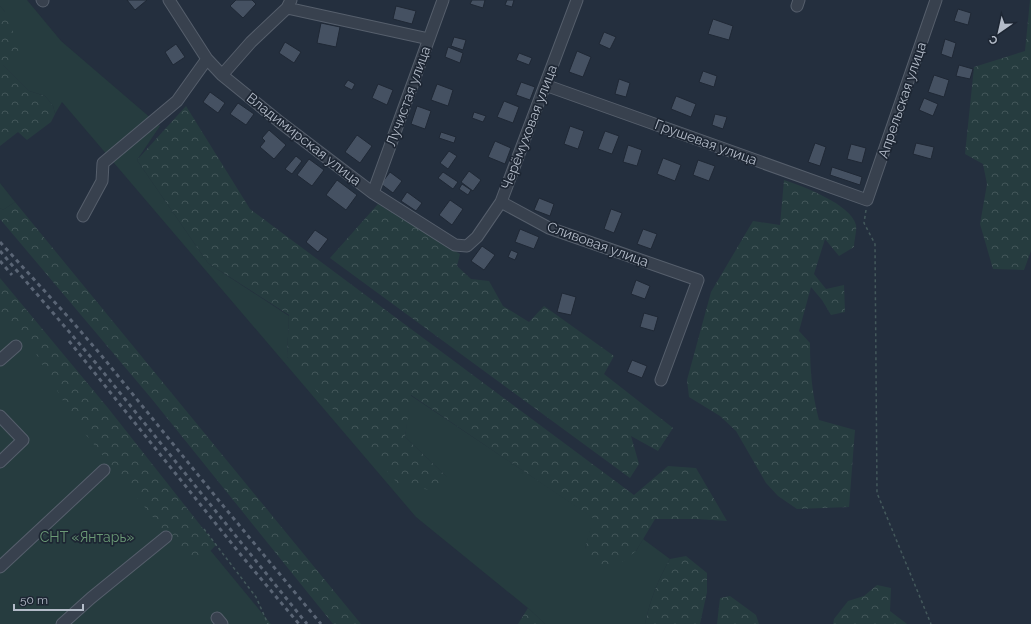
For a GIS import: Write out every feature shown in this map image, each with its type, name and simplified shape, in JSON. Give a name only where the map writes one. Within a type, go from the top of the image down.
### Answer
[{"type":"street","name":"Владимирская улица","points":[[169,0],[207,59],[222,75],[281,123],[374,193],[455,245],[467,246]]},
{"type":"street","name":"Лучистая улица","points":[[374,193],[443,0]]},
{"type":"street","name":"Черёмуховая улица","points":[[467,246],[501,202],[577,0]]},
{"type":"street","name":"Апрельская улица","points":[[867,200],[936,0]]},
{"type":"street","points":[[222,75],[251,42],[289,4],[429,39]]},
{"type":"street","points":[[83,216],[102,181],[102,164],[177,101],[207,59]]},
{"type":"street","name":"Грушевая улица","points":[[545,85],[867,200]]},
{"type":"street","name":"Сливовая улица","points":[[501,202],[549,228],[698,280],[661,380]]},
{"type":"street","points":[[0,360],[16,346]]},
{"type":"street","points":[[0,416],[23,440],[0,462]]},
{"type":"street","points":[[0,567],[104,470]]},
{"type":"street","points":[[62,624],[166,536]]},
{"type":"path","points":[[867,200],[864,224],[875,244],[877,493],[931,624]]},
{"type":"path","points":[[204,529],[256,596],[268,624]]},
{"type":"green space","points":[[0,0],[27,0],[61,41],[160,126],[137,160],[208,263],[289,316],[287,357],[447,477],[405,437],[410,395],[594,518],[585,549],[636,551],[643,539],[670,559],[655,590],[645,624],[545,624],[528,608],[416,517],[62,102],[55,114],[53,106],[45,96],[29,91],[3,65],[5,12],[0,6]]},
{"type":"green space","points":[[1030,0],[1031,251],[1024,270],[993,269],[980,224],[987,184],[983,164],[965,154],[974,67],[1025,51]]},
{"type":"green space","points":[[0,6],[5,12],[20,49],[3,65],[29,91],[45,96],[53,106],[55,114],[51,122],[27,140],[18,132],[0,146]]},
{"type":"green space","points":[[186,106],[250,209],[634,495],[668,466],[696,468],[727,521],[655,519],[636,551],[604,576],[585,549],[593,518],[411,395],[405,437],[447,477],[440,491],[400,486],[287,357],[289,315],[208,263],[137,160]]},
{"type":"green space","points":[[784,180],[813,191],[836,203],[852,217],[856,225],[854,247],[839,256],[825,239],[814,274],[826,289],[844,285],[845,312],[831,315],[822,300],[811,287],[799,331],[810,343],[812,382],[819,420],[855,430],[849,507],[797,509],[778,496],[766,483],[736,431],[720,416],[689,397],[687,380],[711,292],[753,221],[780,225]]},
{"type":"green space","points":[[0,183],[15,202],[3,210],[0,208]]},
{"type":"green space","points":[[15,202],[361,624],[333,624],[151,398],[0,219],[0,208],[3,210]]},
{"type":"green space","points":[[378,204],[460,254],[457,266],[471,279],[489,281],[503,306],[529,322],[544,306],[614,356],[604,374],[673,428],[658,451],[631,436],[639,464],[630,478],[330,258]]},
{"type":"green space","points":[[0,278],[108,408],[216,545],[194,568],[74,420],[34,350],[0,317]]},
{"type":"green space","name":"СНТ «Янтарь»","points":[[0,295],[271,624],[0,624]]},
{"type":"green space","points":[[686,556],[707,573],[707,592],[700,624],[645,624],[655,590],[670,559]]},
{"type":"green space","points":[[877,585],[891,588],[890,611],[907,624],[833,624],[834,619],[848,601],[864,596]]},
{"type":"green space","points":[[730,596],[756,615],[759,624],[717,624],[720,598]]},
{"type":"green space","points":[[528,608],[545,624],[518,624]]},
{"type":"building","points":[[127,0],[147,0],[135,10]]},
{"type":"building","points":[[236,0],[252,0],[256,4],[243,18],[230,6]]},
{"type":"building","points":[[472,0],[485,0],[483,8],[470,4]]},
{"type":"building","points":[[507,0],[514,0],[512,7],[505,5]]},
{"type":"building","points":[[396,6],[416,11],[412,24],[393,19]]},
{"type":"building","points":[[958,9],[971,13],[968,25],[954,21]]},
{"type":"building","points":[[713,19],[733,26],[729,40],[708,34]]},
{"type":"building","points":[[321,23],[340,27],[336,47],[317,43]]},
{"type":"building","points":[[604,32],[616,37],[610,49],[599,44]]},
{"type":"building","points":[[454,37],[466,40],[463,50],[451,46]]},
{"type":"building","points":[[945,39],[956,43],[952,58],[941,54]]},
{"type":"building","points":[[285,42],[301,52],[294,63],[279,53]]},
{"type":"building","points":[[176,44],[185,57],[173,65],[165,52]]},
{"type":"building","points":[[448,47],[463,53],[460,63],[445,57]]},
{"type":"building","points":[[577,51],[591,57],[583,77],[569,72]]},
{"type":"building","points":[[519,53],[532,58],[529,65],[516,60]]},
{"type":"building","points":[[959,65],[973,69],[970,79],[956,76]]},
{"type":"building","points":[[703,71],[717,76],[714,87],[699,82]]},
{"type":"building","points":[[934,75],[949,80],[944,97],[928,92]]},
{"type":"building","points":[[619,79],[630,83],[626,97],[615,94]]},
{"type":"building","points":[[348,80],[355,84],[352,90],[344,86]]},
{"type":"building","points":[[521,82],[535,87],[530,100],[516,95]]},
{"type":"building","points":[[378,84],[393,90],[387,105],[372,98]]},
{"type":"building","points":[[437,84],[453,90],[448,106],[431,100]]},
{"type":"building","points":[[210,92],[225,103],[218,113],[203,102]]},
{"type":"building","points":[[676,96],[696,104],[691,117],[671,109]]},
{"type":"building","points":[[924,98],[938,104],[933,116],[919,110]]},
{"type":"building","points":[[504,101],[519,107],[513,123],[497,117]]},
{"type":"building","points":[[238,103],[254,114],[246,125],[230,114]]},
{"type":"building","points":[[417,106],[431,111],[425,129],[411,124]]},
{"type":"building","points":[[474,112],[486,116],[483,122],[472,118]]},
{"type":"building","points":[[715,114],[727,117],[723,129],[712,125]]},
{"type":"building","points":[[570,126],[584,131],[578,149],[564,144]]},
{"type":"building","points":[[269,130],[286,145],[274,159],[260,147],[265,141],[262,138]]},
{"type":"building","points":[[605,131],[619,136],[612,154],[598,149]]},
{"type":"building","points":[[441,132],[456,137],[454,143],[439,138]]},
{"type":"building","points":[[357,135],[372,146],[360,163],[345,152]]},
{"type":"building","points":[[495,141],[511,148],[505,164],[488,157]]},
{"type":"building","points":[[815,143],[826,147],[820,166],[808,162]]},
{"type":"building","points":[[916,143],[934,147],[931,159],[913,154]]},
{"type":"building","points":[[851,144],[866,148],[862,163],[847,159]]},
{"type":"building","points":[[628,145],[642,150],[637,166],[623,162]]},
{"type":"building","points":[[449,151],[457,156],[448,169],[440,163]]},
{"type":"building","points":[[296,156],[302,161],[292,174],[285,169]]},
{"type":"building","points":[[663,158],[681,165],[675,181],[657,174]]},
{"type":"building","points":[[309,159],[324,170],[312,186],[297,175]]},
{"type":"building","points":[[698,160],[715,166],[709,181],[693,175]]},
{"type":"building","points":[[832,167],[862,177],[860,185],[830,175]]},
{"type":"building","points":[[469,171],[481,180],[473,191],[461,182]]},
{"type":"building","points":[[390,172],[402,181],[393,193],[381,184]]},
{"type":"building","points":[[443,172],[458,182],[453,189],[438,178]]},
{"type":"building","points":[[337,180],[357,195],[346,210],[326,195]]},
{"type":"building","points":[[462,184],[471,190],[468,195],[459,189]]},
{"type":"building","points":[[407,192],[422,203],[416,211],[401,201]]},
{"type":"building","points":[[539,198],[554,204],[550,216],[534,210]]},
{"type":"building","points":[[450,200],[463,209],[452,225],[439,215]]},
{"type":"building","points":[[611,209],[622,213],[614,233],[604,229]]},
{"type":"building","points":[[520,229],[539,237],[534,249],[515,242]]},
{"type":"building","points":[[643,229],[657,234],[651,249],[637,244]]},
{"type":"building","points":[[315,230],[328,239],[318,252],[306,242]]},
{"type":"building","points":[[482,246],[495,255],[484,270],[471,261]]},
{"type":"building","points":[[511,250],[518,253],[515,260],[508,257]]},
{"type":"building","points":[[636,280],[650,286],[645,299],[631,294]]},
{"type":"building","points":[[562,293],[576,297],[571,315],[557,312]]},
{"type":"building","points":[[644,313],[658,317],[654,331],[640,327]]},
{"type":"building","points":[[632,360],[647,366],[642,378],[627,372]]},
{"type":"railway","points":[[0,242],[101,355],[321,624]]},
{"type":"railway","points":[[0,251],[95,362],[307,624]]},
{"type":"railway","points":[[0,261],[12,275]]},
{"type":"railway","points":[[69,341],[241,555],[299,624]]}]
